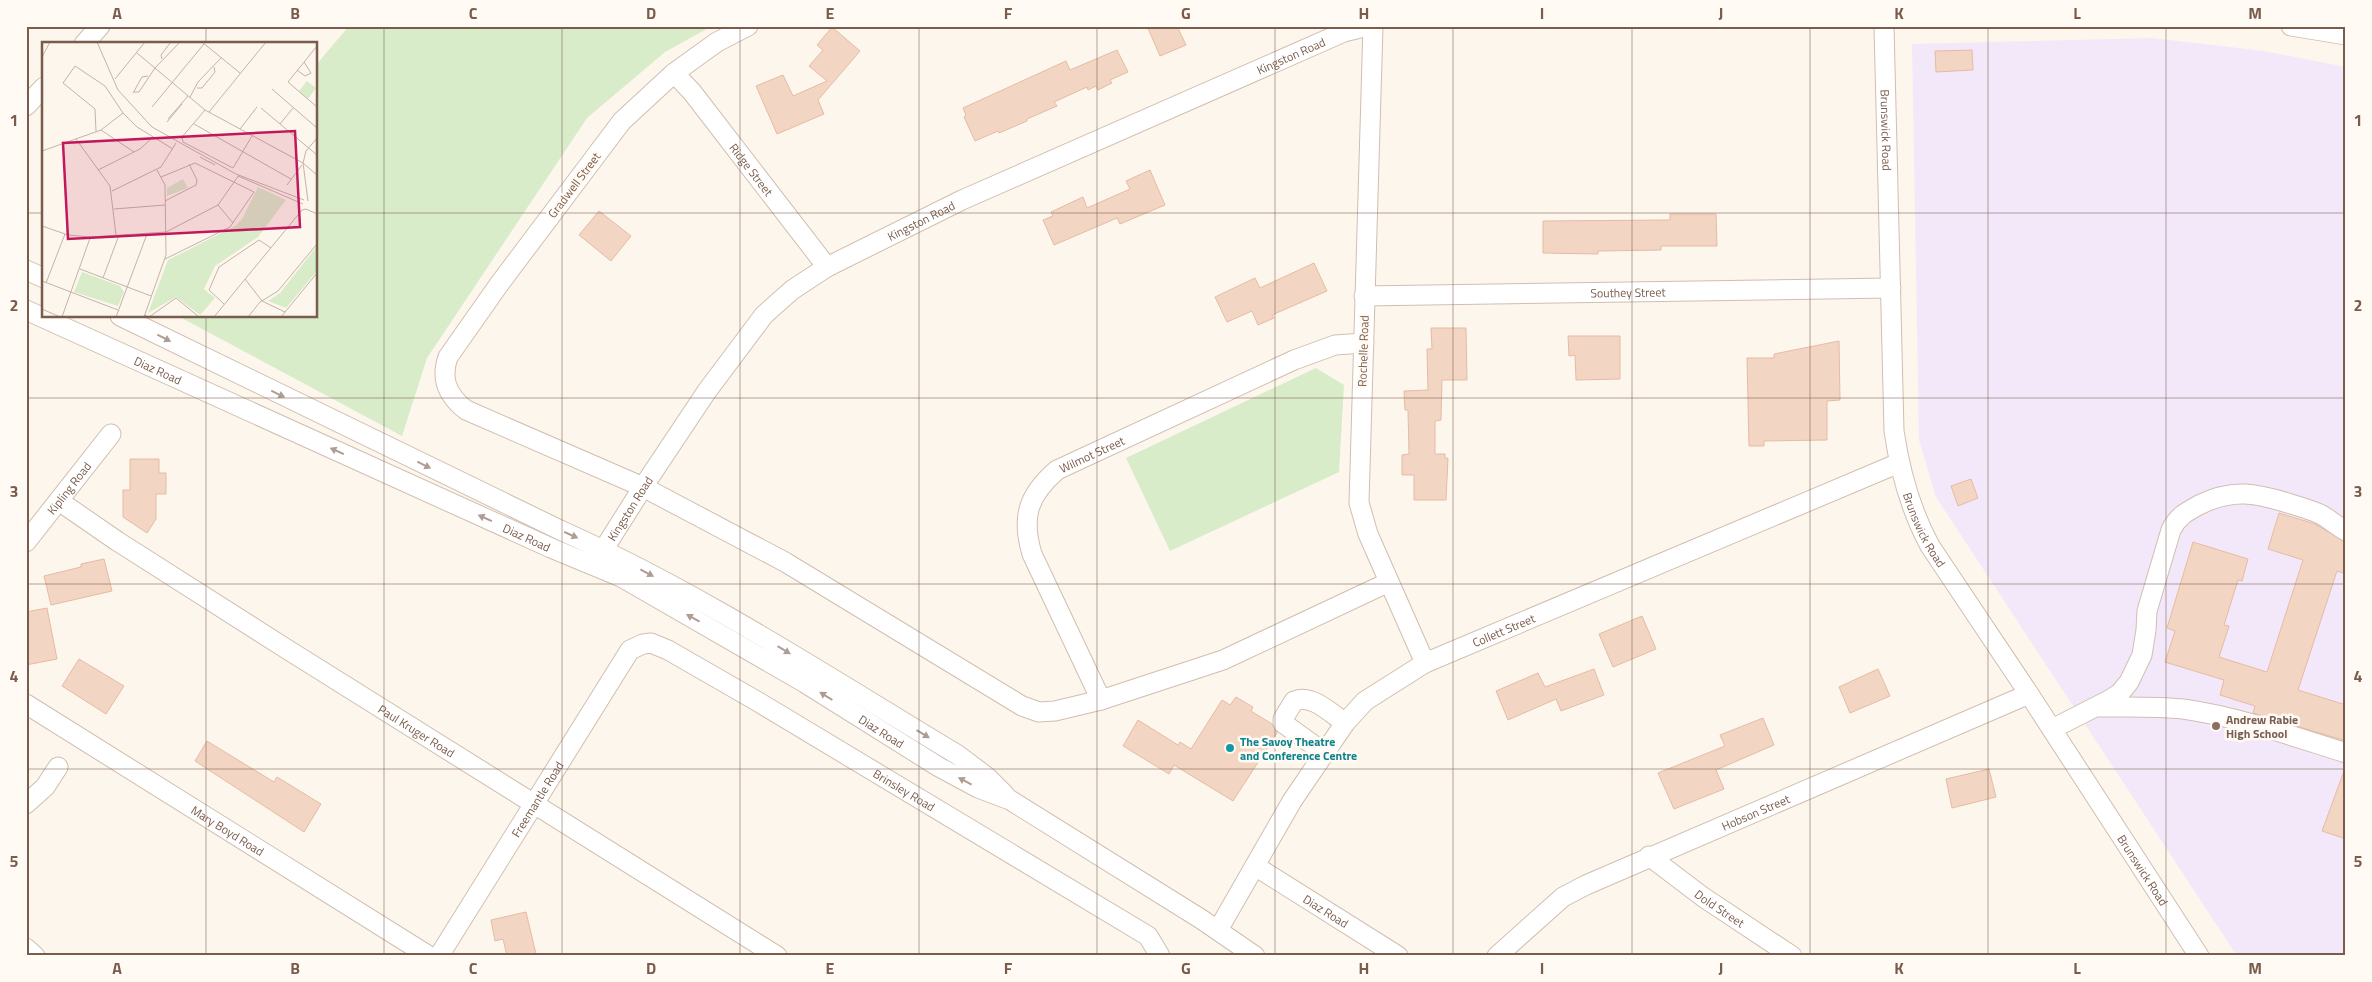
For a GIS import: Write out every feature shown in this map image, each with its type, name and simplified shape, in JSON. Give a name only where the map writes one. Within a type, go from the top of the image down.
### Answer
[{"type":"street","points":[[86,42],[100,26]]},
{"type":"street","name":"Gradwell Street","points":[[643,487],[466,410],[455,401],[445,382],[445,365],[448,357],[500,284],[622,121],[674,73],[717,42],[748,26]]},
{"type":"street","name":"Kingston Road","points":[[594,566],[643,487],[707,391],[764,316],[792,290],[826,266],[962,200],[1344,32],[1368,26]]},
{"type":"street","name":"Rochelle Road","points":[[1373,26],[1359,503],[1368,534],[1425,663]]},
{"type":"street","name":"Brunswick Road","points":[[1884,26],[1894,431],[1899,463],[1917,522],[1930,546],[2052,729],[2199,956]]},
{"type":"street","points":[[2291,26],[2346,35]]},
{"type":"street","name":"Ridge Street","points":[[674,73],[692,92],[826,266]]},
{"type":"street","points":[[26,106],[42,89]]},
{"type":"street","points":[[26,270],[42,277]]},
{"type":"street","name":"Southey Street","points":[[1364,296],[1891,288]]},
{"type":"street","name":"Diaz Road","points":[[26,310],[42,317]]},
{"type":"street","name":"Diaz Road","points":[[44,318],[621,577],[805,683],[939,767],[978,788],[1010,800],[1218,930],[1255,956]]},
{"type":"street","name":"Diaz Road","points":[[124,318],[463,484],[604,550],[742,625],[958,755],[987,776],[1010,800]]},
{"type":"street","name":"Wilmot Street","points":[[1101,700],[1032,554],[1026,533],[1027,514],[1042,483],[1057,470],[1294,360],[1335,345],[1364,343]]},
{"type":"street","name":"Kipling Road","points":[[26,542],[111,434]]},
{"type":"street","name":"Collett Street","points":[[1218,930],[1323,752],[1365,701],[1381,689],[1425,663],[1899,463]]},
{"type":"street","points":[[643,487],[784,562],[1030,710],[1047,712],[1101,700],[1223,660],[1389,582]]},
{"type":"street","points":[[2052,729],[2099,707],[2120,693],[2129,682],[2142,655],[2149,602],[2172,530],[2176,521],[2186,512],[2209,500],[2223,496],[2260,494],[2319,514],[2346,531]]},
{"type":"street","name":"Paul Kruger Road","points":[[59,501],[268,638],[777,956]]},
{"type":"street","name":"Brinsley Road","points":[[637,646],[651,643],[668,650],[755,700],[1148,936],[1160,956]]},
{"type":"street","name":"Freemantle Road","points":[[439,956],[630,650],[637,646]]},
{"type":"street","name":"Hobson Street","points":[[1497,956],[1563,897],[1649,856],[2029,694]]},
{"type":"street","points":[[1323,752],[1283,723],[1283,719],[1294,701],[1308,699],[1345,723]]},
{"type":"street","name":"Mary Boyd Road","points":[[26,704],[429,956]]},
{"type":"street","points":[[2099,707],[2181,709],[2247,723],[2346,752]]},
{"type":"street","points":[[26,804],[45,787],[58,767]]},
{"type":"street","name":"Dold Street","points":[[1649,856],[1703,898],[1792,956]]},
{"type":"street","name":"Diaz Road","points":[[1255,866],[1398,956]]},
{"type":"street","points":[[26,948],[35,956]]},
{"type":"shaded area","name":"Andrew Rabie High School","points":[[2152,38],[2264,51],[2346,67],[2346,956],[2237,956],[1936,497],[1919,440],[1912,44]]},
{"type":"green space","points":[[349,26],[712,26],[665,52],[587,118],[427,358],[402,436],[182,318],[318,318],[318,63]]},
{"type":"green space","points":[[1316,368],[1344,385],[1339,472],[1170,551],[1126,458]]},
{"type":"building","points":[[1147,26],[1177,26],[1186,45],[1160,56]]},
{"type":"building","points":[[832,27],[860,51],[818,100],[824,114],[777,134],[756,86],[783,75],[793,96],[827,81],[809,66],[823,50],[817,45]]},
{"type":"building","points":[[1117,50],[1128,72],[1110,80],[1112,83],[1098,90],[1096,86],[1088,90],[1087,87],[1054,102],[1057,106],[1027,119],[1027,121],[975,141],[964,117],[966,115],[963,108],[1066,61],[1070,70]]},
{"type":"building","points":[[1972,50],[1973,70],[1936,72],[1935,51]]},
{"type":"building","points":[[1150,170],[1165,205],[1120,224],[1117,218],[1054,245],[1043,220],[1053,216],[1051,212],[1083,197],[1087,208],[1130,189],[1126,181]]},
{"type":"building","points":[[599,211],[631,236],[611,261],[579,235]]},
{"type":"building","points":[[1670,214],[1716,214],[1717,246],[1661,246],[1661,250],[1598,251],[1598,254],[1543,253],[1543,221],[1670,220]]},
{"type":"building","points":[[1314,263],[1327,291],[1272,315],[1274,318],[1258,325],[1252,311],[1227,322],[1215,297],[1255,278],[1260,288]]},
{"type":"building","points":[[1431,328],[1466,328],[1467,380],[1442,380],[1441,420],[1435,421],[1435,454],[1445,454],[1445,458],[1448,458],[1446,500],[1414,500],[1414,475],[1402,475],[1402,455],[1409,454],[1408,410],[1405,410],[1404,391],[1428,390],[1427,349],[1432,349]]},
{"type":"building","points":[[1568,336],[1620,336],[1620,379],[1576,380],[1575,355],[1569,356]]},
{"type":"building","points":[[1839,341],[1840,400],[1827,401],[1827,440],[1764,441],[1764,446],[1749,446],[1747,358],[1774,358],[1774,354]]},
{"type":"building","points":[[130,459],[159,459],[159,473],[166,473],[166,494],[156,494],[156,519],[147,533],[123,517],[123,490],[130,490]]},
{"type":"building","points":[[1971,479],[1978,498],[1958,506],[1951,486]]},
{"type":"building","points":[[2279,513],[2315,524],[2346,542],[2346,574],[2337,571],[2298,690],[2346,705],[2346,741],[2253,713],[2255,706],[2220,695],[2224,680],[2165,662],[2175,631],[2167,628],[2193,542],[2248,559],[2242,581],[2238,580],[2224,625],[2229,626],[2219,657],[2267,672],[2303,560],[2268,549]]},
{"type":"building","points":[[104,559],[112,591],[51,605],[44,576]]},
{"type":"building","points":[[47,608],[57,659],[26,665],[26,612]]},
{"type":"building","points":[[1642,616],[1656,649],[1613,667],[1599,634]]},
{"type":"building","points":[[79,659],[124,686],[106,714],[62,686]]},
{"type":"building","points":[[1594,669],[1604,695],[1561,711],[1556,699],[1508,720],[1496,691],[1538,673],[1545,687]]},
{"type":"building","points":[[1878,669],[1890,696],[1850,713],[1839,687]]},
{"type":"building","name":"The Savoy Theatre and Conference Centre","points":[[1236,697],[1253,707],[1251,711],[1272,724],[1277,733],[1233,801],[1174,765],[1169,774],[1123,746],[1138,720],[1178,745],[1180,742],[1191,749],[1222,700],[1230,705]]},
{"type":"building","points":[[1763,718],[1774,745],[1716,770],[1724,789],[1674,809],[1658,773],[1725,746],[1720,735]]},
{"type":"building","points":[[207,741],[274,782],[277,777],[321,804],[304,832],[195,761]]},
{"type":"building","points":[[1989,769],[1996,797],[1952,808],[1946,779]]},
{"type":"building","points":[[2344,771],[2346,771],[2346,839],[2322,831]]},
{"type":"building","points":[[526,912],[536,954],[507,956],[503,939],[495,941],[491,920]]},
{"type":"place","name":"Andrew Rabie High School","points":[[2216,726]]},
{"type":"place","name":"The Savoy Theatre and Conference Centre","points":[[1230,748]]}]
